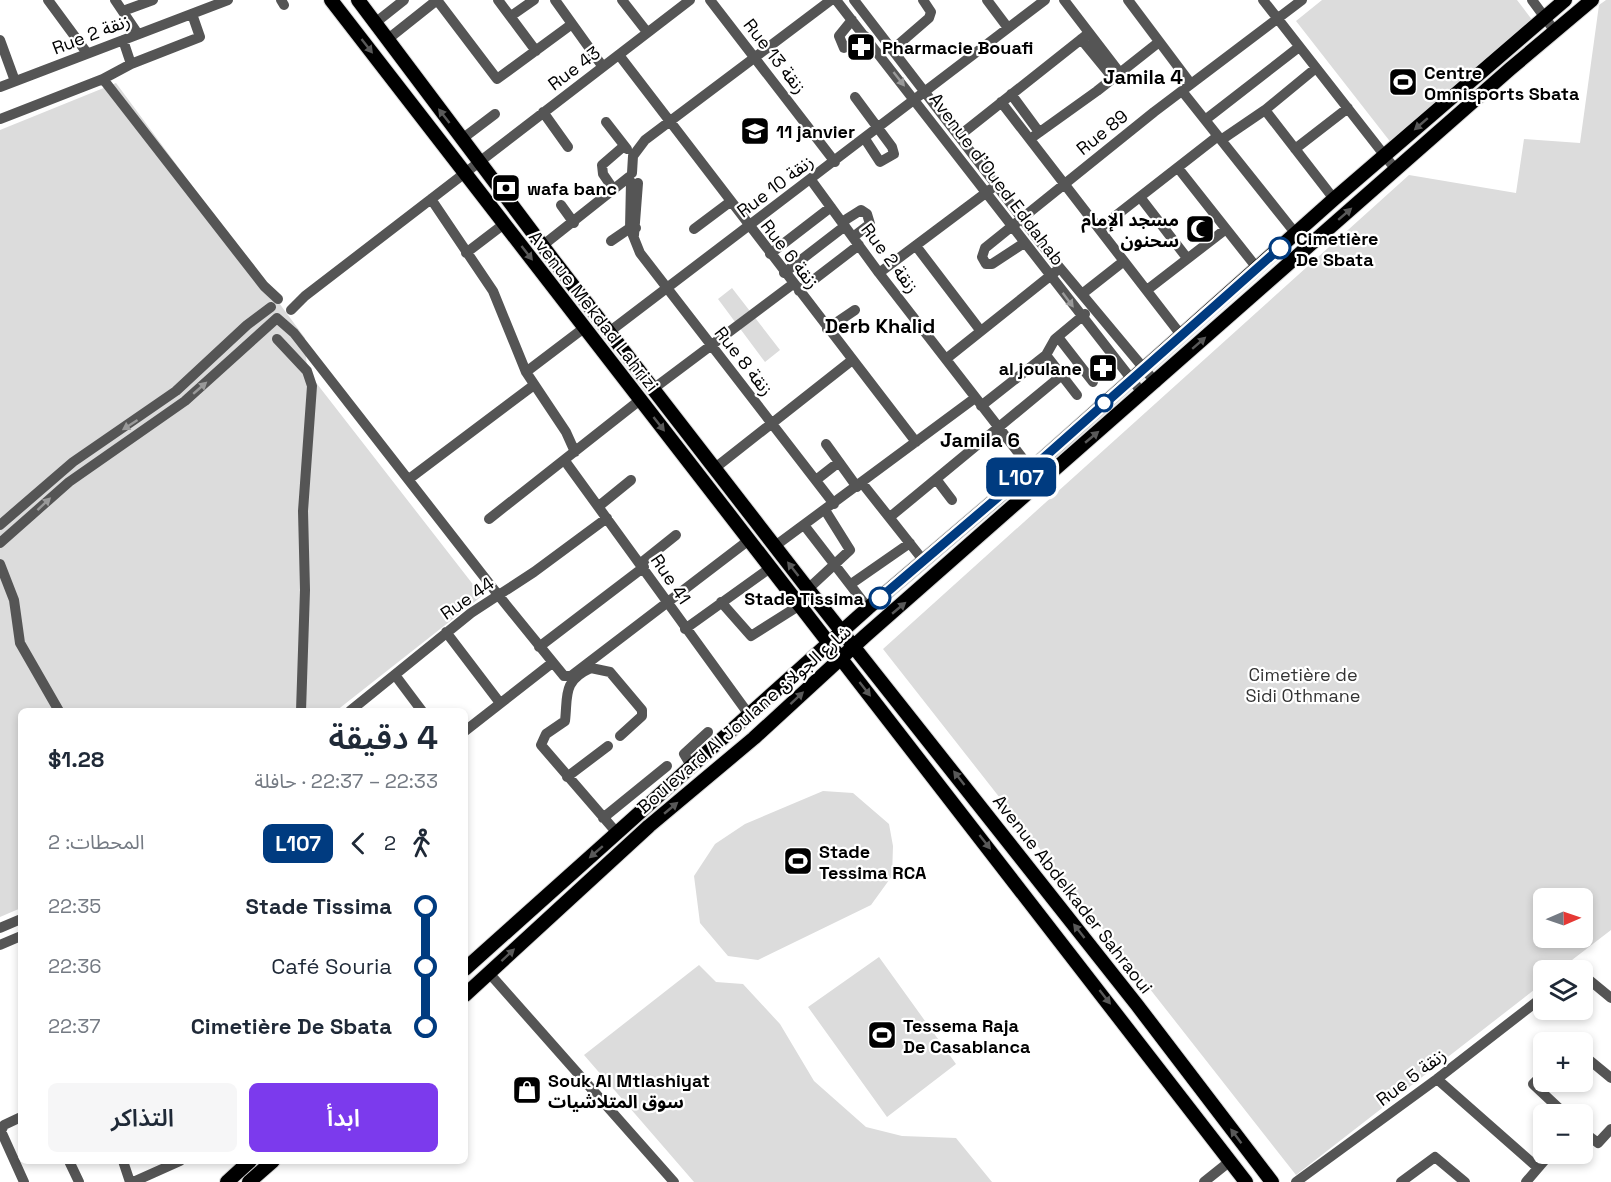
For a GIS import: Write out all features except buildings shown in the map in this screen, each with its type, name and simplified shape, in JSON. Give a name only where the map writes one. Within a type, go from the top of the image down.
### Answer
[{"type":"main road","name":"Avenue Mekdad Lahrizi","points":[[331,0],[829,643]]},
{"type":"main road","name":"Avenue Mekdad Lahrizi","points":[[357,0],[542,246],[842,631]]},
{"type":"main road","name":"Boulevard Al Joulane شارع الجولان","points":[[468,966],[868,608],[1031,469],[1334,199],[1565,0]]},
{"type":"main road","name":"Boulevard Al Joulane شارع الجولان","points":[[468,992],[649,826],[754,738],[841,658],[1554,30],[1592,0]]},
{"type":"main road","points":[[1499,55],[1510,69]]},
{"type":"main road","name":"Avenue Abdelkader Sahraoui","points":[[842,631],[1137,1005],[1272,1182]]},
{"type":"main road","name":"Avenue Abdelkader Sahraoui","points":[[829,643],[1121,1017],[1229,1162],[1239,1180]]},
{"type":"main road","points":[[1121,1017],[1137,1005]]},
{"type":"main road","points":[[1168,1080],[1184,1068]]},
{"type":"main road","points":[[227,1182],[247,1164]]},
{"type":"main road","points":[[249,1182],[270,1164]]},
{"type":"street","points":[[48,0],[87,53]]},
{"type":"street","points":[[115,0],[138,34]]},
{"type":"street","points":[[123,12],[153,0]]},
{"type":"street","name":"Rue 2 زنقة","points":[[0,87],[228,0]]},
{"type":"street","points":[[375,23],[404,0]]},
{"type":"street","points":[[388,39],[437,0],[498,80],[572,24]]},
{"type":"street","points":[[498,0],[536,51]]},
{"type":"street","points":[[511,16],[534,0]]},
{"type":"street","points":[[555,0],[603,67]]},
{"type":"street","points":[[622,0],[647,32]]},
{"type":"street","name":"Rue 43","points":[[290,313],[305,296],[690,0]]},
{"type":"street","name":"Rue 13 زنقة","points":[[711,0],[835,162]]},
{"type":"street","points":[[606,122],[633,156],[641,144],[669,121],[831,0]]},
{"type":"street","name":"Avenue d'Oued Eddahab","points":[[836,0],[1143,394]]},
{"type":"street","name":"Avenue d'Oued Eddahab","points":[[854,0],[1060,268],[1142,369],[1156,382]]},
{"type":"street","points":[[892,50],[929,18],[932,12],[923,0]]},
{"type":"street","points":[[987,0],[1008,28]]},
{"type":"street","name":"Rue 10 زنقة","points":[[609,332],[668,290],[879,129],[914,98],[1045,0]]},
{"type":"street","points":[[1064,0],[1085,36],[1117,76]]},
{"type":"street","points":[[1128,0],[1159,42],[1205,120],[1296,234]]},
{"type":"street","points":[[1263,0],[1396,170]]},
{"type":"street","name":"Rue 89","points":[[1024,243],[992,264],[984,261],[982,257],[985,248],[1065,182],[1302,0]]},
{"type":"street","points":[[1532,0],[1554,30]]},
{"type":"street","points":[[0,119],[103,79],[131,64],[200,37],[192,14]]},
{"type":"street","points":[[852,21],[839,36],[844,48],[865,36]]},
{"type":"street","points":[[958,136],[1085,36]]},
{"type":"street","points":[[0,40],[15,81]]},
{"type":"street","points":[[123,40],[131,64]]},
{"type":"street","points":[[1035,136],[1159,42]]},
{"type":"street","points":[[1205,120],[1299,47]]},
{"type":"street","name":"Rue 6 زنقة","points":[[619,55],[784,273],[916,442]]},
{"type":"street","points":[[1100,228],[1178,168],[1265,110],[1316,68]]},
{"type":"street","points":[[103,79],[276,303],[290,313],[294,333]]},
{"type":"street","points":[[1011,94],[1065,182],[1181,335]]},
{"type":"street","points":[[855,97],[892,147],[892,156],[880,162],[865,139]]},
{"type":"street","points":[[1001,102],[1035,136]]},
{"type":"street","points":[[1295,149],[1348,108]]},
{"type":"street","points":[[1265,110],[1334,199]]},
{"type":"street","points":[[543,112],[568,147]]},
{"type":"street","points":[[462,139],[495,114]]},
{"type":"street","points":[[614,190],[603,174],[602,165],[624,146]]},
{"type":"street","name":"Rue 8 زنقة","points":[[633,156],[633,231],[640,253],[816,480],[850,546],[848,555],[836,566]]},
{"type":"street","points":[[1178,168],[1257,268]]},
{"type":"street","points":[[542,246],[614,190],[633,179]]},
{"type":"street","name":"Rue 2 زنقة","points":[[811,180],[879,273],[1031,469]]},
{"type":"street","points":[[879,273],[996,185]]},
{"type":"street","points":[[1140,197],[1187,258]]},
{"type":"street","points":[[432,199],[493,291],[526,372],[566,432],[575,452]]},
{"type":"street","points":[[694,229],[730,202]]},
{"type":"street","points":[[561,205],[574,223]]},
{"type":"street","points":[[770,254],[831,207]]},
{"type":"street","points":[[653,389],[796,288],[856,241],[870,224],[867,214],[861,210],[784,273]]},
{"type":"street","points":[[466,253],[504,224]]},
{"type":"street","points":[[1147,290],[1226,229]]},
{"type":"street","points":[[611,241],[633,231]]},
{"type":"street","points":[[916,246],[980,330]]},
{"type":"street","points":[[1082,294],[1124,261]]},
{"type":"street","points":[[946,359],[1060,268]]},
{"type":"street","points":[[0,525],[73,462],[176,391],[247,325],[276,303],[305,296]]},
{"type":"street","points":[[276,303],[273,315],[294,333],[564,676],[571,676],[749,540]]},
{"type":"street","points":[[775,546],[916,442],[1046,355],[1058,337],[1093,307]]},
{"type":"street","points":[[827,329],[855,310]]},
{"type":"street","points":[[0,543],[69,482],[185,401],[277,319],[290,313]]},
{"type":"street","points":[[526,372],[584,328]]},
{"type":"street","points":[[1058,337],[1093,382]]},
{"type":"street","points":[[277,339],[307,371],[312,386],[303,511],[305,590],[301,708]]},
{"type":"street","points":[[1046,355],[1077,395]]},
{"type":"street","points":[[714,468],[851,360]]},
{"type":"street","points":[[890,517],[1062,375]]},
{"type":"street","points":[[409,479],[534,385]]},
{"type":"street","points":[[489,519],[640,400]]},
{"type":"street","points":[[566,432],[585,444]]},
{"type":"street","points":[[826,444],[839,462],[890,517],[923,560]]},
{"type":"street","name":"Rue 41","points":[[565,461],[750,716]]},
{"type":"street","points":[[816,480],[839,462]]},
{"type":"street","points":[[936,479],[952,500]]},
{"type":"street","points":[[599,506],[631,480]]},
{"type":"street","name":"Rue 44","points":[[354,708],[447,632],[607,518]]},
{"type":"street","points":[[804,525],[868,608]]},
{"type":"street","points":[[539,647],[676,535]]},
{"type":"street","points":[[851,584],[910,543]]},
{"type":"street","points":[[0,564],[14,600],[20,643],[57,708]]},
{"type":"street","points":[[808,589],[836,566]]},
{"type":"street","points":[[685,629],[770,568]]},
{"type":"street","points":[[721,602],[751,636],[800,605]]},
{"type":"street","points":[[447,632],[500,703]]},
{"type":"street","points":[[468,729],[552,663]]},
{"type":"street","points":[[617,833],[541,745],[546,734],[565,721],[565,701],[569,685],[585,670],[591,668],[608,670],[642,710],[642,716],[620,736]]},
{"type":"street","points":[[395,675],[420,708]]},
{"type":"street","points":[[692,767],[684,754],[708,732]]},
{"type":"street","points":[[567,777],[608,746]]},
{"type":"street","points":[[603,818],[667,765]]},
{"type":"street","points":[[645,784],[657,798]]},
{"type":"street","points":[[0,928],[18,921]]},
{"type":"street","points":[[0,945],[18,937]]},
{"type":"street","points":[[489,973],[674,1182]]},
{"type":"street","points":[[1593,983],[1611,998]]},
{"type":"street","name":"Rue 5 زنقة","points":[[1296,1182],[1437,1079],[1533,1005]]},
{"type":"street","points":[[1593,1063],[1611,1078]]},
{"type":"street","points":[[1437,1079],[1538,1168]]},
{"type":"street","points":[[1542,1092],[1554,1104]]},
{"type":"street","points":[[18,1118],[3,1126],[1,1131],[24,1182]]},
{"type":"street","points":[[1593,1139],[1598,1143],[1611,1129]]},
{"type":"street","points":[[1401,1182],[1436,1157],[1465,1182]]},
{"type":"street","points":[[1204,1182],[1229,1162]]},
{"type":"street","points":[[71,1164],[80,1182]]},
{"type":"street","points":[[124,1164],[132,1182],[173,1164]]},
{"type":"street","points":[[1526,1182],[1541,1164]]},
{"type":"green space","name":"Centre Omnisports Sbata","points":[[1322,0],[1517,0],[1533,21],[1392,144],[1296,21]]},
{"type":"green space","name":"Cimetière de Sidi Othmane","points":[[1606,0],[1611,0],[1611,930],[1593,944],[1593,888],[1533,888],[1533,948],[1588,948],[1572,960],[1533,960],[1533,991],[1296,1175],[883,649],[1409,175],[1516,193],[1524,139],[1580,143],[1599,5]]},
{"type":"green space","points":[[116,83],[305,338],[307,371],[482,596],[340,708],[18,708],[18,909],[0,917],[0,130]]},
{"type":"green space","points":[[732,288],[780,350],[765,362],[718,299]]},
{"type":"green space","name":"Stade Tessima RCA","points":[[823,791],[853,793],[889,824],[893,846],[892,876],[871,905],[758,960],[728,956],[700,923],[694,876],[715,844],[745,824]]},
{"type":"green space","name":"Tessema Raja De Casablanca","points":[[879,957],[956,1064],[887,1117],[808,1007]]},
{"type":"green space","points":[[699,965],[716,982],[743,984],[780,1024],[814,1081],[866,1127],[902,1136],[956,1138],[992,1182],[694,1182],[584,1055]]},
{"type":"bus line","name":"L107","points":[[880,598],[1031,469],[1280,248]]},
{"type":"place","name":"Pharmacie Bouafi","points":[[861,47]]},
{"type":"place","name":"Centre Omnisports Sbata","points":[[1403,82]]},
{"type":"place","name":"11 janvier","points":[[755,131]]},
{"type":"place","name":"wafa banc","points":[[506,188]]},
{"type":"place","name":"مسجد الإمام سحنون","points":[[1200,229]]},
{"type":"place","name":"Cimetière De Sbata","points":[[1280,248]]},
{"type":"place","name":"al joulane","points":[[1103,368]]},
{"type":"place","name":"Stade Tissima","points":[[880,598]]},
{"type":"place","name":"Stade Tessima RCA","points":[[798,861]]},
{"type":"place","name":"Tessema Raja De Casablanca","points":[[882,1035]]},
{"type":"place","name":"Souk Al Mtlashiyat سوق المتلاشيات","points":[[527,1090]]},
{"type":"district","name":"Jamila 4","points":[[1143,77]]},
{"type":"district","name":"Derb Khalid","points":[[880,326]]},
{"type":"district","name":"Jamila 6","points":[[980,440]]}]
